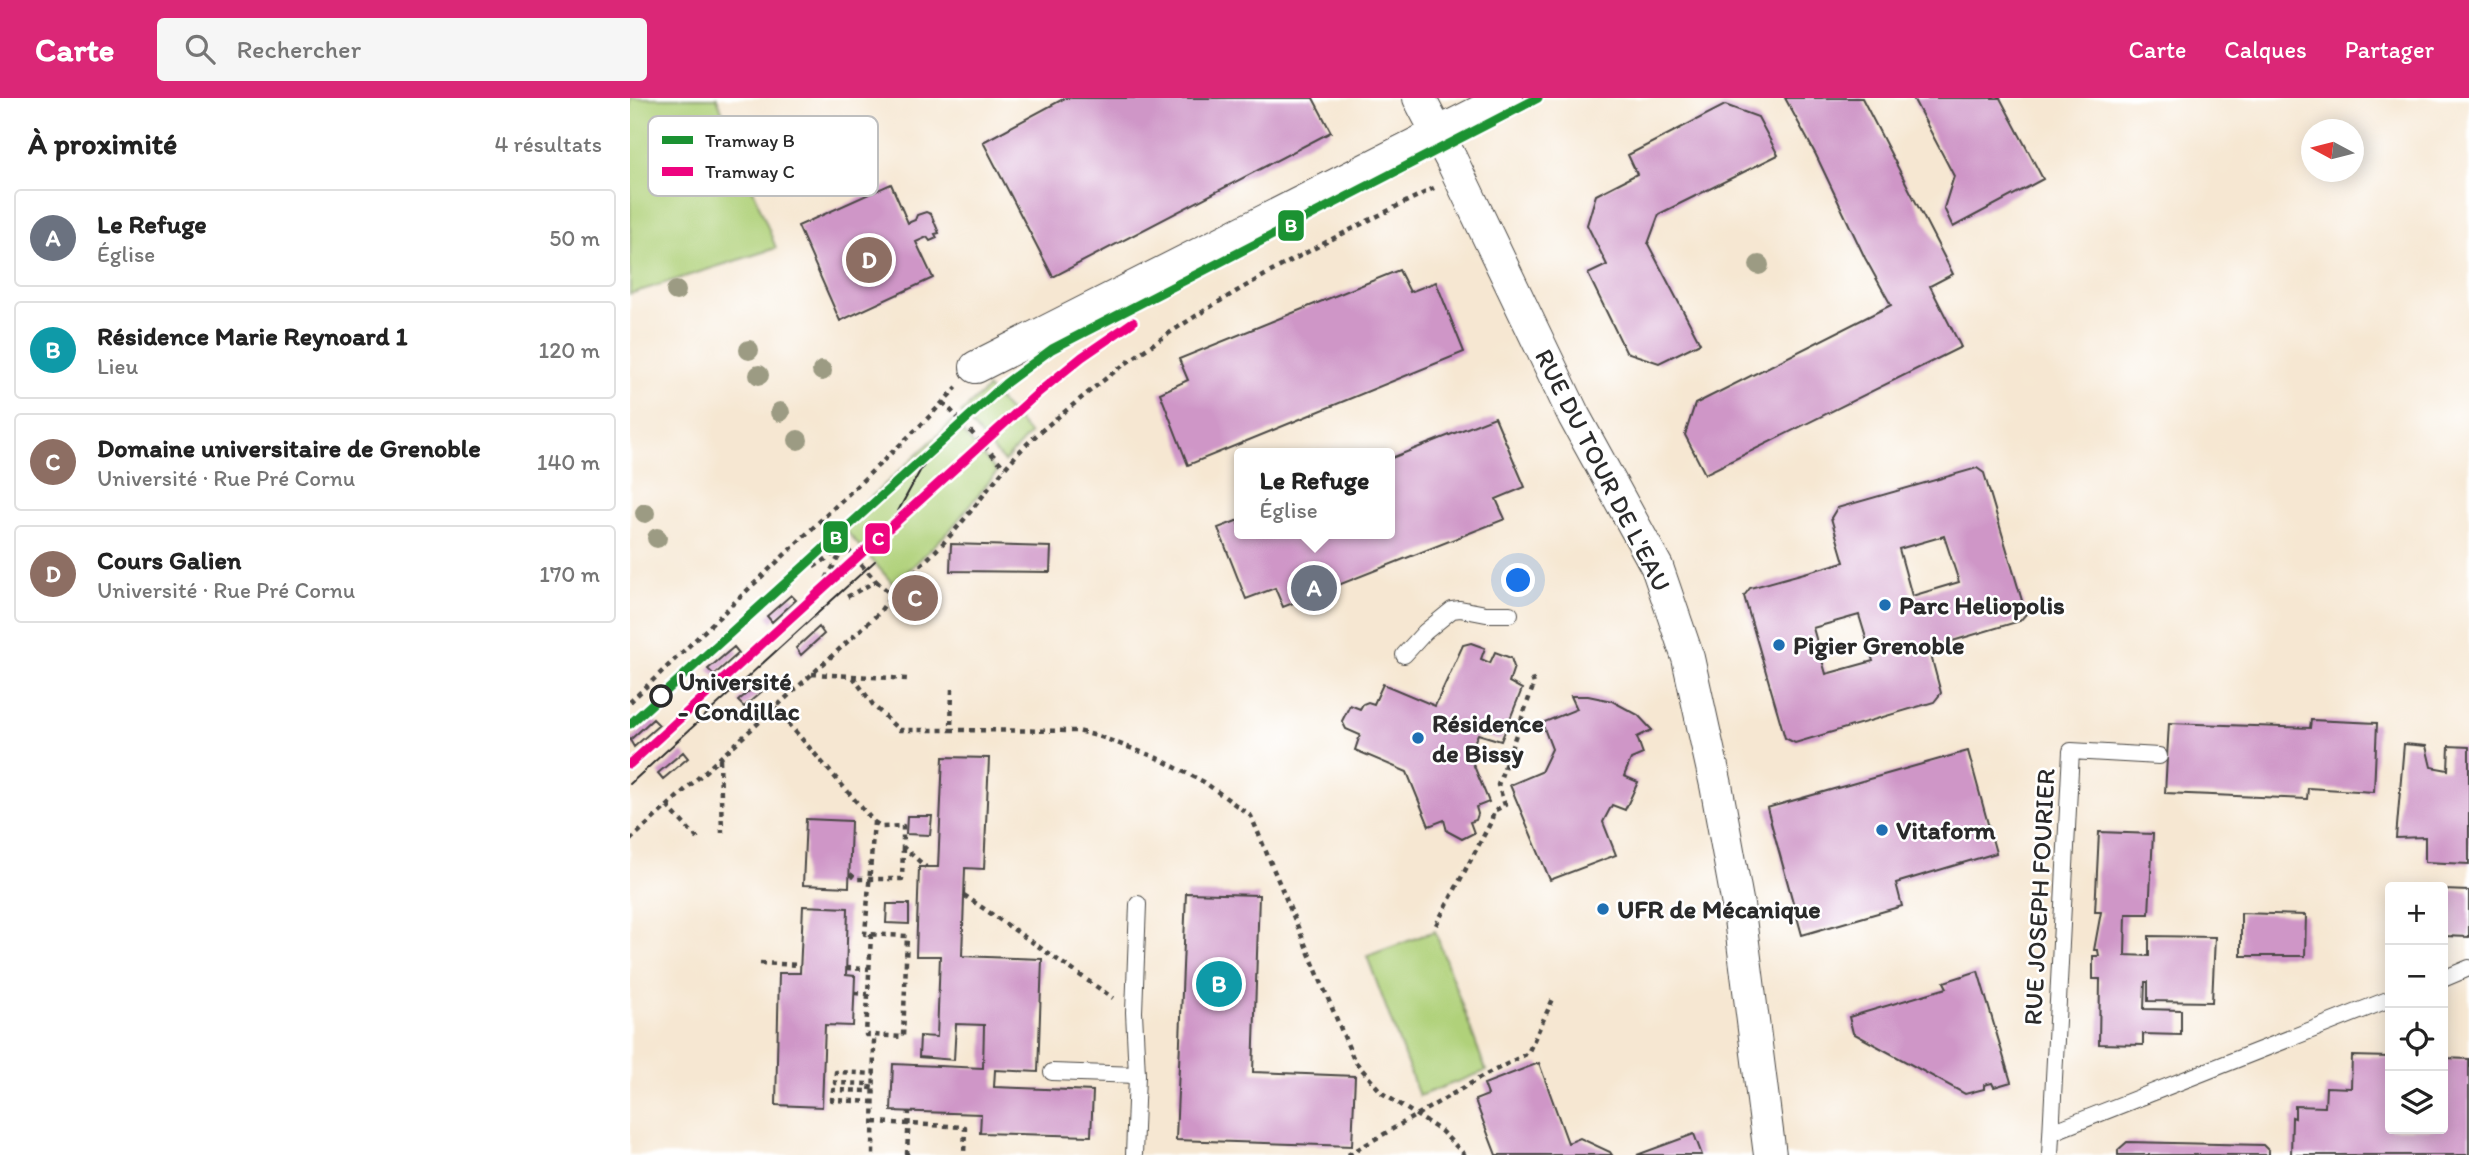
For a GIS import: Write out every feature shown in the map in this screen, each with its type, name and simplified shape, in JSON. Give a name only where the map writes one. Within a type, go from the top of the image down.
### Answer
[{"type":"street","name":"RUE DU TOUR DE L'EAU","points":[[1419,98],[1574,416],[1657,567],[1688,658],[1716,785],[1739,911],[1770,1155]]},
{"type":"street","points":[[976,367],[1507,98]]},
{"type":"lane","points":[[1404,655],[1425,632],[1452,610],[1510,614]]},
{"type":"lane","name":"RUE JOSEPH FOURIER","points":[[2050,1155],[2071,751],[2159,756]]},
{"type":"lane","points":[[1134,1155],[1137,1075],[1133,1012],[1138,904]]},
{"type":"lane","points":[[2448,977],[2469,968]]},
{"type":"lane","points":[[2052,1132],[2385,1001]]},
{"type":"lane","points":[[1052,1072],[1137,1075]]},
{"type":"path","points":[[630,840],[879,613],[892,593],[948,538],[1027,443],[1100,383],[1173,329],[1229,295],[1333,237],[1460,178]]},
{"type":"path","points":[[630,702],[943,402],[976,367]]},
{"type":"path","points":[[943,402],[1005,468]]},
{"type":"path","points":[[821,520],[876,581],[920,620]]},
{"type":"path","points":[[814,567],[845,546]]},
{"type":"path","points":[[826,579],[845,546]]},
{"type":"path","points":[[845,598],[876,581]]},
{"type":"path","points":[[811,674],[909,679]]},
{"type":"path","points":[[1436,925],[1491,822],[1494,811],[1505,805],[1498,785],[1534,684],[1531,675]]},
{"type":"path","points":[[853,677],[874,706],[899,730],[1077,731],[1155,757],[1204,782],[1251,816],[1354,1060],[1382,1093],[1441,1131],[1465,1155]]},
{"type":"path","points":[[951,730],[952,689]]},
{"type":"path","points":[[775,708],[874,822],[882,827],[903,826],[902,879],[856,879],[850,874]]},
{"type":"path","points":[[720,758],[722,834]]},
{"type":"path","points":[[667,806],[698,838]]},
{"type":"path","points":[[871,934],[866,1035],[902,1037],[907,936],[871,934],[865,934],[874,822]]},
{"type":"path","points":[[903,848],[926,867]]},
{"type":"path","points":[[964,895],[1133,1012]]},
{"type":"path","points":[[760,963],[800,965]]},
{"type":"path","points":[[846,968],[869,969]]},
{"type":"path","points":[[855,993],[867,994]]},
{"type":"path","points":[[1348,1155],[1528,1054],[1553,999]]},
{"type":"path","points":[[873,1155],[874,1035]]},
{"type":"path","points":[[874,1102],[832,1100],[833,1090],[870,1091],[871,1084],[835,1083],[836,1072],[875,1074]]},
{"type":"path","points":[[907,1155],[909,1111]]},
{"type":"path","points":[[874,1122],[965,1127],[964,1155]]},
{"type":"green space","points":[[630,98],[717,98],[724,116],[648,116],[648,196],[756,196],[776,248],[630,294]]},
{"type":"green space","points":[[988,388],[1030,434],[1004,462],[961,413]]},
{"type":"green space","points":[[953,421],[997,472],[950,530],[894,585],[841,525]]},
{"type":"green space","points":[[1435,931],[1486,1071],[1419,1096],[1367,956]]},
{"type":"building","points":[[1065,98],[1313,98],[1331,132],[1053,277],[983,142]]},
{"type":"building","points":[[1785,98],[1862,98],[1953,274],[1930,286],[1961,347],[1705,474],[1685,435],[1695,404],[1891,305]]},
{"type":"building","points":[[1913,98],[2000,98],[2043,179],[1953,227],[1944,208],[1954,176]]},
{"type":"building","points":[[1725,105],[1758,117],[1778,155],[1659,214],[1648,244],[1700,343],[1659,363],[1626,352],[1588,274],[1607,265],[1587,225],[1596,195],[1637,174],[1628,155]]},
{"type":"building","points":[[891,184],[908,223],[915,220],[917,215],[926,212],[931,214],[939,233],[935,234],[937,238],[930,241],[927,237],[916,242],[933,278],[840,321],[798,226],[864,196],[878,196],[878,190]]},
{"type":"building","points":[[1399,270],[1410,292],[1436,282],[1464,352],[1188,465],[1160,393],[1188,380],[1179,359]]},
{"type":"building","points":[[1495,417],[1525,487],[1496,499],[1505,519],[1283,607],[1275,588],[1246,599],[1218,528],[1234,522],[1234,539],[1395,539],[1395,457]]},
{"type":"building","name":"Parc Heliopolis","points":[[1977,468],[1984,473],[2026,614],[2020,621],[1929,648],[1941,693],[1934,702],[1795,743],[1785,738],[1744,596],[1750,588],[1844,562],[1831,518],[1837,508]],"holes":[[[1944,536],[1959,582],[1912,596],[1899,549]],[[1859,615],[1873,661],[1826,674],[1813,628]]]},
{"type":"building","points":[[951,544],[1051,547],[1050,572],[950,571]]},
{"type":"building","name":"Université - Condillac","points":[[791,595],[796,600],[772,622],[767,616]]},
{"type":"building","name":"Université - Condillac","points":[[819,627],[824,634],[801,655],[796,648]]},
{"type":"building","name":"Résidence de Bissy","points":[[1471,643],[1485,648],[1481,659],[1490,663],[1495,652],[1511,658],[1514,667],[1509,682],[1522,689],[1501,741],[1478,734],[1472,747],[1467,749],[1489,802],[1476,807],[1476,820],[1470,822],[1474,833],[1462,839],[1447,831],[1444,820],[1429,826],[1407,772],[1355,750],[1360,735],[1346,729],[1342,721],[1350,705],[1360,709],[1368,702],[1374,704],[1383,684],[1435,706],[1463,645]]},
{"type":"building","name":"Université - Condillac","points":[[734,647],[739,653],[714,675],[708,669]]},
{"type":"building","name":"Université - Condillac","points":[[761,681],[767,687],[744,707],[738,701]]},
{"type":"building","points":[[1571,696],[1612,701],[1638,715],[1652,730],[1637,737],[1643,754],[1631,759],[1624,776],[1638,782],[1625,810],[1612,805],[1603,822],[1616,855],[1550,880],[1510,785],[1541,772],[1552,749],[1542,723],[1577,709]]},
{"type":"building","name":"Université - Condillac","points":[[653,719],[659,725],[634,747],[630,740]]},
{"type":"building","points":[[2311,720],[2377,723],[2374,792],[2308,788],[2307,799],[2165,793],[2169,723],[2310,728]]},
{"type":"building","points":[[2404,744],[2426,746],[2431,767],[2448,770],[2449,746],[2469,747],[2469,864],[2425,862],[2425,837],[2396,838]]},
{"type":"building","name":"Vitaform","points":[[1968,751],[1996,853],[1896,883],[1902,906],[1802,935],[1767,808]]},
{"type":"building","name":"Université - Condillac","points":[[683,752],[688,758],[663,779],[658,773]]},
{"type":"building","points":[[943,757],[989,758],[984,869],[965,868],[962,956],[1042,959],[1038,1072],[995,1070],[994,1087],[1093,1091],[1091,1136],[980,1133],[981,1114],[891,1111],[893,1064],[983,1068],[984,1025],[956,1024],[954,1060],[919,1057],[920,1036],[937,1037],[940,956],[916,956],[919,867],[938,867]]},
{"type":"building","points":[[907,816],[932,816],[930,835],[906,834]]},
{"type":"building","points":[[806,819],[851,821],[849,887],[803,885]]},
{"type":"building","points":[[2099,832],[2153,834],[2149,914],[2126,914],[2125,955],[2149,956],[2149,936],[2215,937],[2212,1002],[2148,1001],[2148,982],[2145,982],[2144,1009],[2181,1010],[2181,1035],[2143,1034],[2143,1045],[2099,1044],[2100,979],[2093,979],[2093,956],[2099,956],[2098,950],[2094,950],[2101,912],[2095,912]]},
{"type":"building","points":[[2448,890],[2469,891],[2469,937],[2448,936]]},
{"type":"building","points":[[1186,893],[1259,895],[1253,1072],[1355,1076],[1352,1146],[1176,1140]]},
{"type":"building","points":[[887,904],[909,904],[909,924],[886,923]]},
{"type":"building","points":[[803,906],[848,908],[846,975],[855,976],[853,1026],[825,1025],[822,1107],[776,1105],[779,973],[800,973]]},
{"type":"building","points":[[2241,913],[2306,915],[2305,956],[2241,956]]},
{"type":"building","points":[[1978,971],[2011,1082],[1994,1087],[1992,1083],[1984,1085],[1984,1089],[1965,1094],[1853,1033],[1849,1017],[1947,988],[1944,982]]},
{"type":"building","points":[[2352,1056],[2385,1057],[2385,1134],[2448,1134],[2448,1058],[2469,1059],[2469,1155],[2291,1155],[2295,1106],[2325,1107],[2326,1087],[2351,1088]]},
{"type":"building","points":[[1539,1063],[1568,1143],[1580,1138],[1612,1155],[1496,1155],[1475,1100],[1488,1095],[1484,1084]]},
{"type":"building","points":[[1694,1134],[1702,1155],[1637,1155]]},
{"type":"building","points":[[2127,1142],[2263,1145],[2269,1155],[2118,1155],[2118,1150]]},
{"type":"tram line","name":"B","points":[[630,724],[1006,383],[1052,349],[1538,98]]},
{"type":"tram line","name":"C","points":[[630,764],[1039,392],[1082,357],[1133,322]]},
{"type":"tram line","points":[[867,548],[897,513],[920,471],[949,434]]},
{"type":"tram line","points":[[630,784],[875,561]]},
{"type":"place","name":"Cours Galien","points":[[869,260]]},
{"type":"place","name":"Le Refuge","points":[[1314,588]]},
{"type":"place","name":"Domaine universitaire de Grenoble","points":[[915,598]]},
{"type":"place","name":"Parc Heliopolis","points":[[1885,605]]},
{"type":"place","name":"Pigier Grenoble","points":[[1779,645]]},
{"type":"place","name":"Université - Condillac","points":[[661,696]]},
{"type":"place","name":"Résidence de Bissy","points":[[1418,738]]},
{"type":"place","name":"Vitaform","points":[[1882,830]]},
{"type":"place","name":"UFR de Mécanique","points":[[1603,909]]},
{"type":"place","name":"Résidence Marie Reynoard 1","points":[[1219,984]]}]
